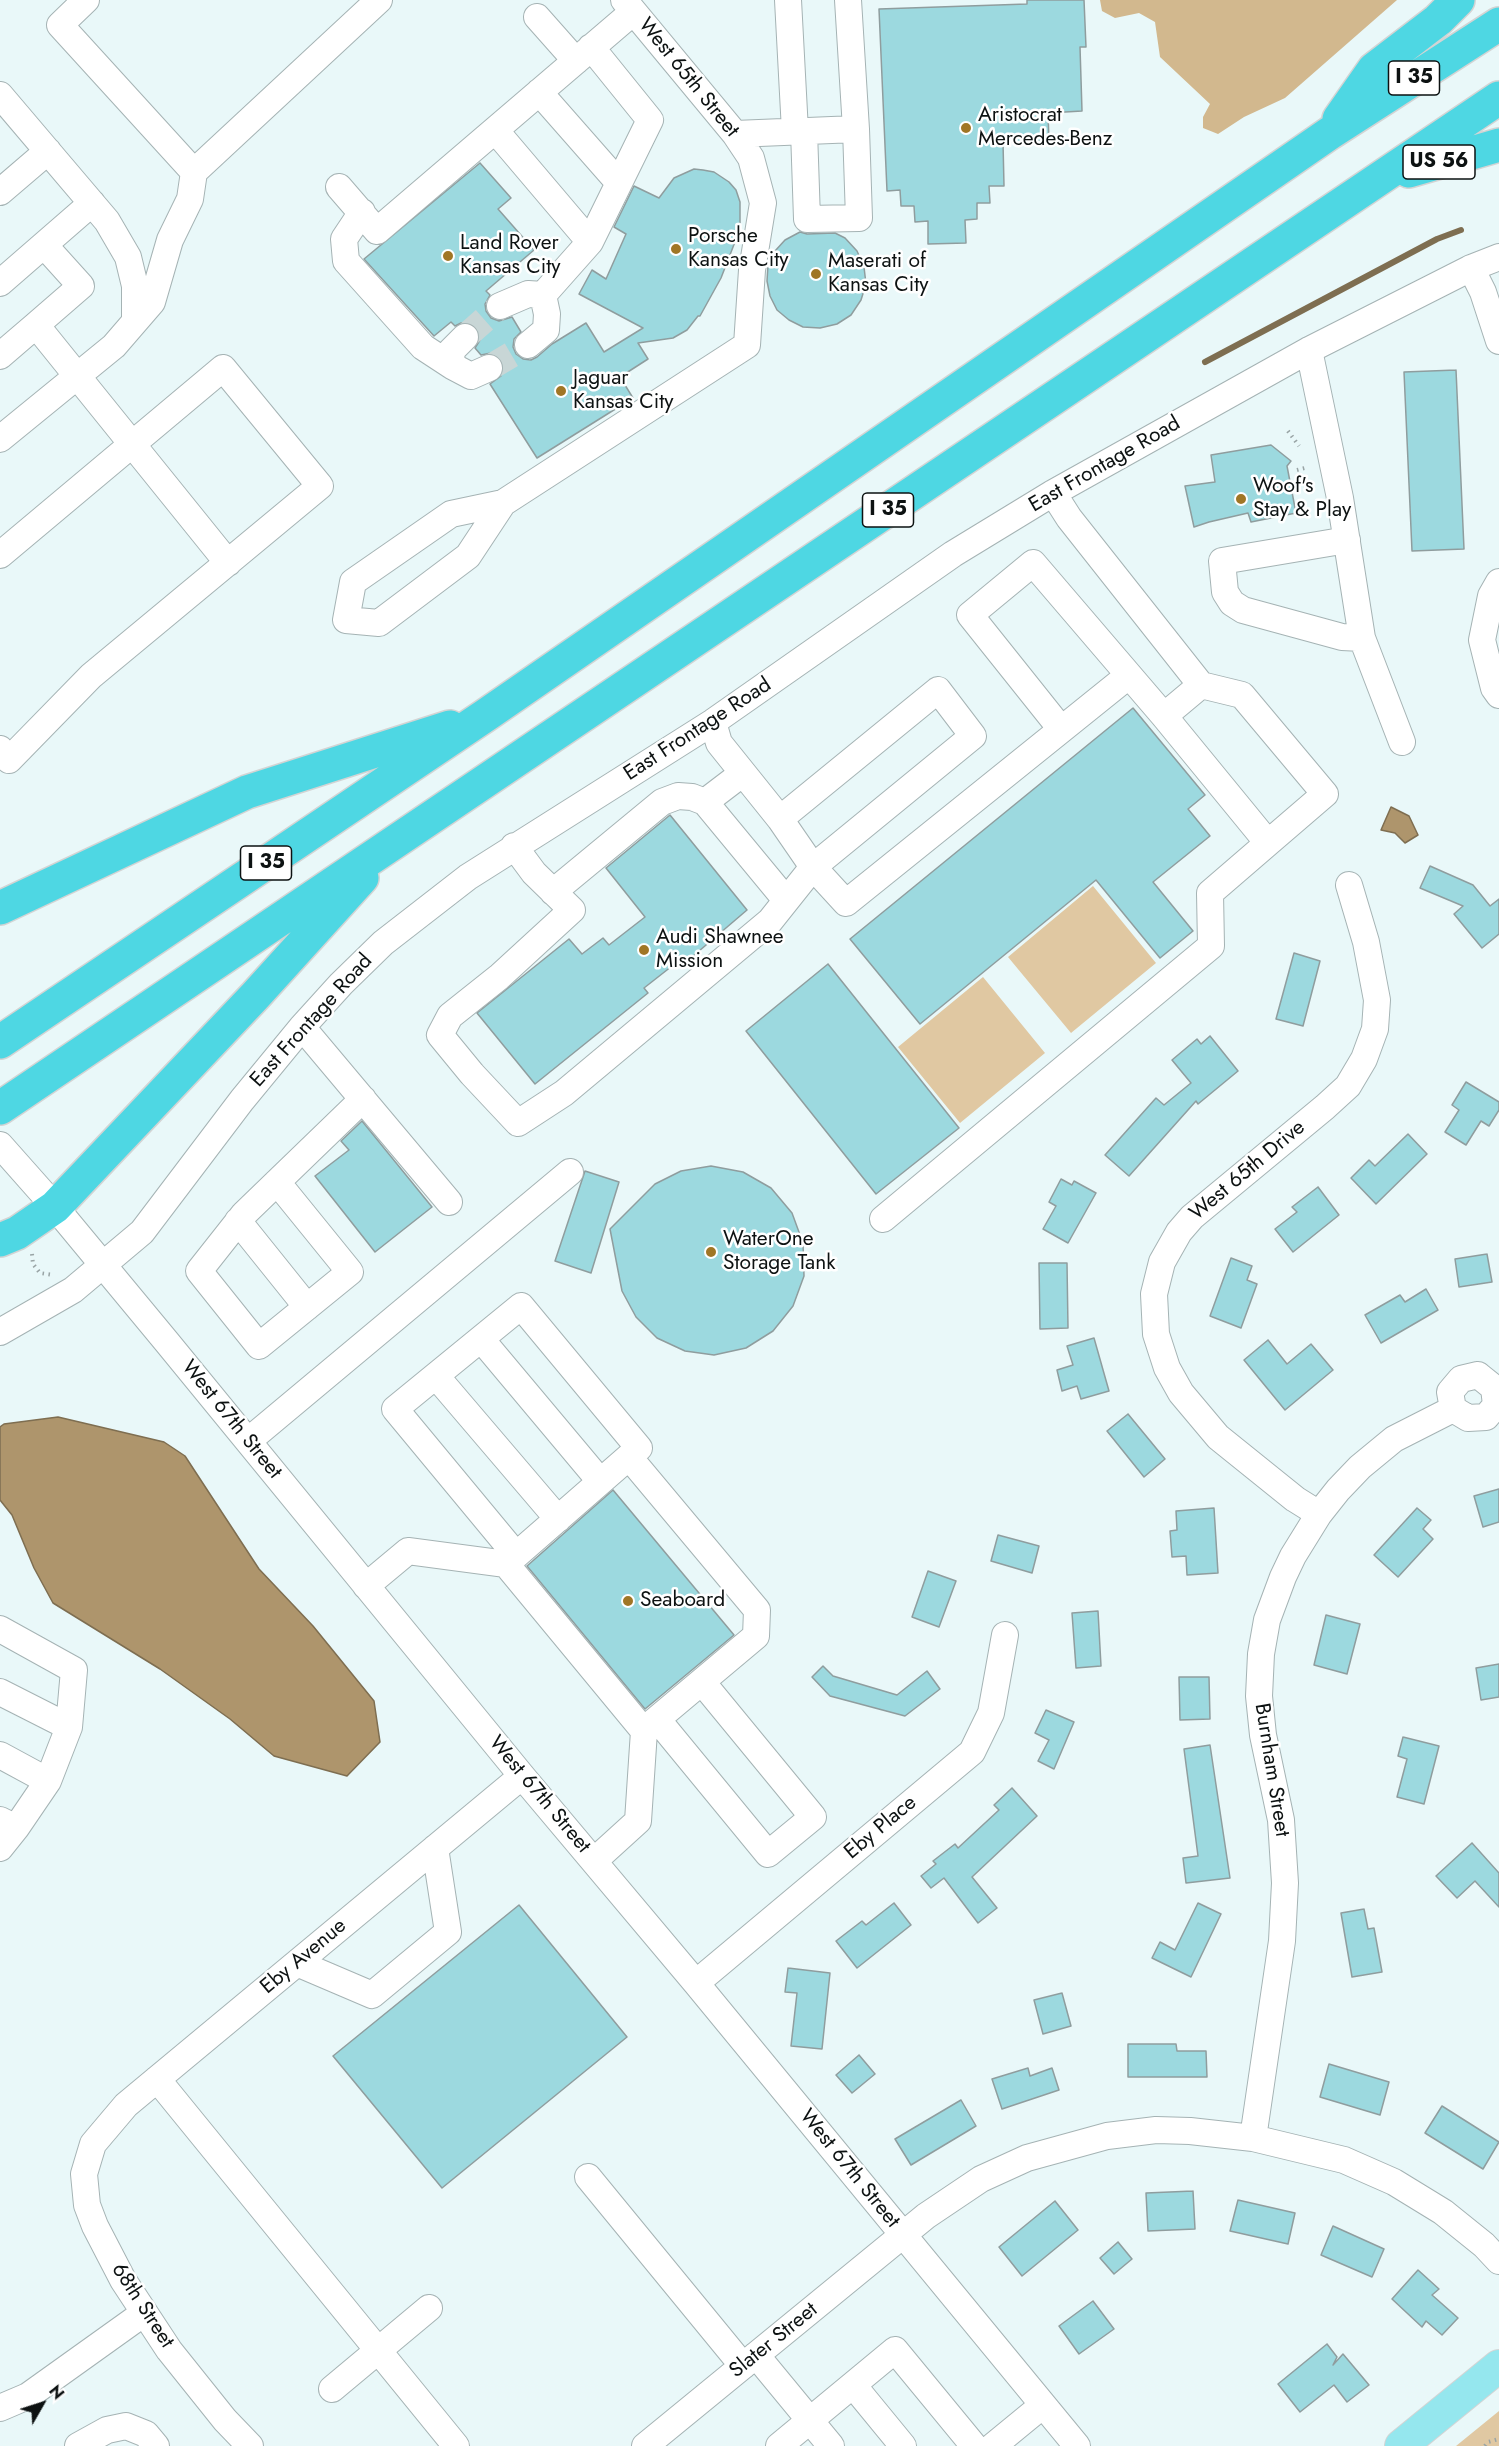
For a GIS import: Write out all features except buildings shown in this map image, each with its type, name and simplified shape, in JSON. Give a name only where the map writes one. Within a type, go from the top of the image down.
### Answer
[{"type":"highway","points":[[1330,133],[1374,69],[1438,20],[1458,0]]},
{"type":"highway","name":"I 35","points":[[0,1042],[486,715],[1330,133],[1499,24]]},
{"type":"highway","name":"I 35","points":[[0,1107],[1499,98]]},
{"type":"highway","name":"US 56","points":[[1379,180],[1499,145]]},
{"type":"highway","points":[[0,908],[247,792],[486,715]]},
{"type":"highway","points":[[0,1240],[17,1233],[55,1207],[255,996],[397,839]]},
{"type":"main road","points":[[1401,2446],[1499,2366]]},
{"type":"street","points":[[86,0],[60,25],[194,172]]},
{"type":"street","points":[[0,439],[114,346],[152,302],[170,240],[190,199],[194,172],[379,0]]},
{"type":"street","points":[[788,0],[807,219],[859,218],[848,0]]},
{"type":"street","points":[[339,187],[377,231],[584,54],[628,6]]},
{"type":"street","name":"West 65th Street","points":[[503,503],[747,345],[752,270],[763,203],[752,158],[735,134],[628,6]]},
{"type":"street","points":[[537,17],[584,54],[650,120],[590,242],[543,295]]},
{"type":"street","points":[[539,92],[618,183]]},
{"type":"street","points":[[3,106],[48,151],[107,220],[128,257],[135,286],[135,321]]},
{"type":"street","points":[[735,134],[856,129]]},
{"type":"street","points":[[495,130],[590,242]]},
{"type":"street","points":[[0,192],[48,151]]},
{"type":"street","points":[[0,283],[92,203]]},
{"type":"street","points":[[362,212],[344,238],[346,261],[423,347],[471,376],[489,368]]},
{"type":"street","points":[[0,356],[81,286],[44,245]]},
{"type":"street","name":"East Frontage Road","points":[[0,1332],[73,1290],[142,1232],[242,1100],[341,984],[384,943],[460,883],[514,846],[713,722],[953,554],[1053,493],[1309,350],[1471,268],[1499,257]]},
{"type":"street","points":[[1471,268],[1483,292],[1499,341]]},
{"type":"street","points":[[500,306],[528,294],[543,295]]},
{"type":"street","points":[[528,345],[546,330],[547,314],[543,295]]},
{"type":"street","points":[[36,325],[228,563]]},
{"type":"street","points":[[452,366],[451,351],[465,337]]},
{"type":"street","points":[[1309,350],[1340,498],[1362,638],[1402,742]]},
{"type":"street","points":[[0,555],[223,368],[320,486],[92,676],[9,760],[0,749]]},
{"type":"street","points":[[883,1219],[1211,946],[1210,893],[1326,794],[1242,695],[1201,685],[1069,518],[1053,493]]},
{"type":"street","points":[[503,503],[468,556],[379,623],[346,620],[354,582],[451,514],[503,503]]},
{"type":"street","points":[[1347,540],[1222,561],[1224,592],[1232,603],[1243,610],[1342,637],[1362,638]]},
{"type":"street","points":[[1061,729],[970,615],[1033,563],[1164,716],[1268,843]]},
{"type":"street","points":[[1499,582],[1491,596],[1482,639],[1494,688],[1499,695]]},
{"type":"street","points":[[713,722],[719,743],[780,819],[813,867],[846,903],[1128,676]]},
{"type":"street","points":[[1164,716],[1201,685]]},
{"type":"street","points":[[514,846],[534,873],[572,910],[499,977],[450,1016],[440,1035],[472,1074],[518,1123],[564,1093],[770,921],[813,867],[973,736],[938,690],[780,819]]},
{"type":"street","points":[[705,802],[743,773]]},
{"type":"street","points":[[553,892],[662,802],[678,796],[692,797],[705,802],[786,900]]},
{"type":"street","name":"West 65th Drive","points":[[1319,1514],[1295,1499],[1218,1437],[1181,1393],[1167,1368],[1156,1334],[1155,1294],[1162,1262],[1179,1232],[1192,1217],[1348,1086],[1364,1059],[1375,1029],[1377,1000],[1366,942],[1349,885]]},
{"type":"street","points":[[302,1027],[449,1202]]},
{"type":"street","points":[[277,1182],[350,1272],[259,1346],[199,1271],[238,1221],[277,1182],[363,1098]]},
{"type":"street","name":"West 67th Street","points":[[0,1145],[55,1207],[522,1776],[696,1983],[1077,2446]]},
{"type":"street","points":[[248,1441],[570,1172]]},
{"type":"street","points":[[238,1221],[308,1307]]},
{"type":"street","points":[[366,1586],[408,1551],[511,1560],[639,1448],[521,1306],[395,1409],[511,1560],[650,1725],[768,1854],[813,1817],[702,1682]]},
{"type":"street","points":[[481,1339],[600,1481]]},
{"type":"street","points":[[436,1376],[558,1519]]},
{"type":"street","name":"Burnham Street","points":[[1253,2138],[1282,1941],[1285,1883],[1281,1820],[1263,1735],[1259,1696],[1261,1654],[1267,1620],[1283,1577],[1319,1514],[1360,1467],[1394,1439],[1454,1409]]},
{"type":"street","points":[[594,1861],[638,1821],[650,1725],[756,1636],[757,1610],[629,1457]]},
{"type":"street","points":[[0,1629],[74,1670],[69,1727],[48,1781],[8,1824],[0,1848]]},
{"type":"street","name":"Eby Place","points":[[696,1983],[972,1752],[991,1713],[1005,1635]]},
{"type":"street","points":[[0,1692],[69,1727]]},
{"type":"street","points":[[0,1755],[48,1781]]},
{"type":"street","name":"Eby Avenue","points":[[93,2144],[126,2105],[522,1776]]},
{"type":"street","points":[[297,1963],[372,1995],[448,1932],[435,1848]]},
{"type":"street","points":[[157,2079],[456,2446]]},
{"type":"street","name":"Slater Street","points":[[645,2446],[926,2217],[981,2180],[1027,2158],[1107,2136],[1156,2130],[1190,2131],[1253,2138],[1344,2160],[1394,2182],[1443,2212],[1484,2245],[1499,2261]]},
{"type":"street","name":"68th Street","points":[[93,2144],[84,2174],[87,2205],[95,2226],[123,2280],[176,2358],[225,2420],[250,2446]]},
{"type":"street","points":[[588,2177],[750,2361],[810,2421],[831,2446]]},
{"type":"street","points":[[332,2389],[429,2308]]},
{"type":"street","points":[[0,2408],[28,2396],[144,2313]]},
{"type":"street","points":[[779,2446],[896,2350],[975,2446]]},
{"type":"street","points":[[853,2385],[903,2446]]},
{"type":"street","points":[[993,2446],[1043,2405]]},
{"type":"street","points":[[78,2446],[107,2430],[126,2426],[146,2434],[156,2446]]},
{"type":"path","points":[[1288,431],[1299,446]]},
{"type":"path","points":[[1297,470],[1305,468]]},
{"type":"path","points":[[32,1251],[33,1264],[40,1273],[55,1276]]},
{"type":"path","points":[[1485,2446],[1488,2442],[1499,2439]]},
{"type":"shaded area","points":[[1100,0],[1397,0],[1285,98],[1244,117],[1218,134],[1203,128],[1203,117],[1210,104],[1160,57],[1155,22],[1139,13],[1115,18],[1102,11]]},
{"type":"shaded area","points":[[1391,807],[1409,816],[1418,835],[1405,843],[1395,833],[1381,830]]},
{"type":"shaded area","points":[[1093,886],[1156,963],[1071,1033],[1008,957]]},
{"type":"shaded area","points":[[983,977],[1045,1053],[960,1123],[898,1047]]},
{"type":"shaded area","points":[[58,1417],[164,1442],[185,1456],[259,1569],[313,1626],[374,1701],[380,1742],[347,1776],[274,1756],[230,1719],[160,1669],[53,1603],[34,1568],[12,1515],[0,1500],[0,1427],[4,1424]]},
{"type":"shaded area","points":[[1499,2411],[1499,2446],[1456,2446]]},
{"type":"waterway","points":[[1205,362],[1437,239],[1461,230]]},
{"type":"tunnel","points":[[465,337],[500,306]]},
{"type":"tunnel","points":[[489,368],[528,345]]},
{"type":"place","name":"Aristocrat Mercedes-Benz","points":[[966,128]]},
{"type":"place","name":"Porsche Kansas City","points":[[676,249]]},
{"type":"place","name":"Land Rover Kansas City","points":[[448,256]]},
{"type":"place","name":"Maserati of Kansas City","points":[[816,274]]},
{"type":"place","name":"Jaguar Kansas City","points":[[561,391]]},
{"type":"place","name":"Woof's Stay & Play","points":[[1241,499]]},
{"type":"place","name":"Audi Shawnee Mission","points":[[644,950]]},
{"type":"place","name":"WaterOne Storage Tank","points":[[711,1252]]},
{"type":"place","name":"Seaboard","points":[[628,1601]]}]
